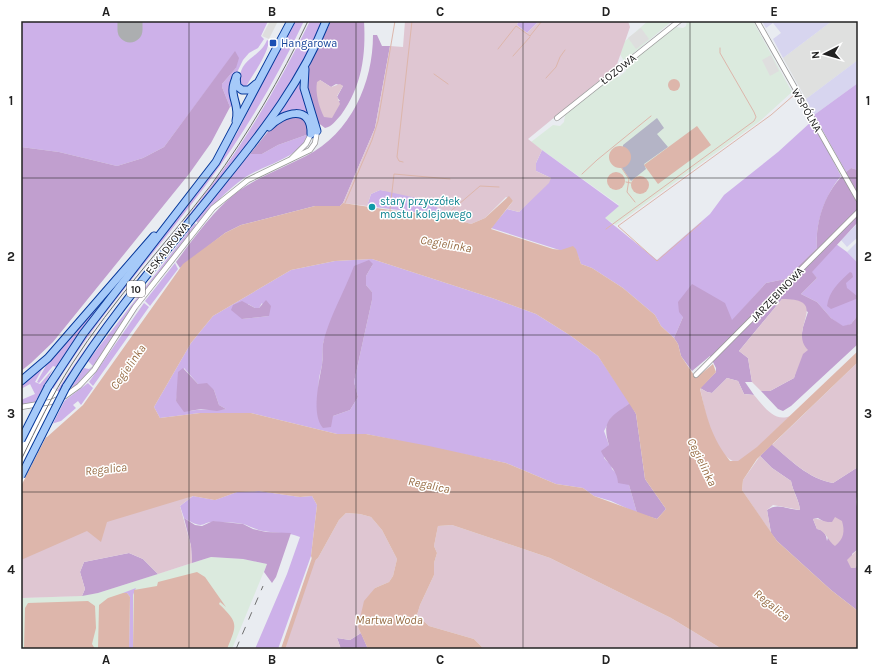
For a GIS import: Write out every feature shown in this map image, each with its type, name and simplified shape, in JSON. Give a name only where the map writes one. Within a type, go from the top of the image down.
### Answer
[{"type":"main road","name":"10","points":[[21,440],[48,387],[83,334],[216,162],[234,131],[290,21]]},
{"type":"main road","name":"10","points":[[21,476],[66,387],[112,321],[242,157],[279,106],[310,54],[326,21]]},
{"type":"main road","points":[[310,54],[304,71],[303,83],[314,133]]},
{"type":"main road","points":[[234,131],[238,111],[232,91],[233,84],[237,76],[238,88],[247,91],[261,78]]},
{"type":"main road","points":[[242,157],[273,122],[286,114],[298,114],[305,118],[310,124],[314,133]]},
{"type":"main road","points":[[21,381],[48,358],[136,256],[186,202]]},
{"type":"street","name":"ŁOZOWA","points":[[558,118],[679,21]]},
{"type":"street","name":"WSPÓLNA","points":[[757,21],[858,199]]},
{"type":"street","name":"ESKADROWA","points":[[21,407],[37,406],[54,401],[68,394],[82,384],[99,362],[135,307],[208,214],[227,195],[248,180],[292,158],[306,144],[314,133]]},
{"type":"street","name":"JARZĘBINOWA","points":[[696,375],[858,212]]},
{"type":"shaded area","points":[[21,21],[268,21],[261,36],[264,39],[258,48],[249,53],[243,60],[230,87],[235,105],[230,107],[222,84],[236,68],[235,52],[164,147],[143,158],[117,166],[59,152],[21,147]]},
{"type":"shaded area","points":[[270,21],[278,21],[269,39],[262,36]]},
{"type":"shaded area","points":[[294,21],[304,21],[283,64],[234,146],[187,210],[108,310],[70,362],[53,389],[51,388],[97,320],[218,165],[237,133]]},
{"type":"shaded area","points":[[310,21],[322,21],[291,83],[260,130],[112,315],[84,353],[59,392],[57,391],[92,339],[208,190],[237,150],[276,87]]},
{"type":"shaded area","points":[[331,21],[364,21],[363,58],[354,93],[341,115],[332,125],[325,128],[317,122],[306,93],[307,71]],"holes":[[[320,80],[331,87],[336,84],[343,86],[337,97],[340,101],[319,102]]]},
{"type":"shaded area","points":[[405,21],[518,21],[517,25],[527,33],[539,21],[628,21],[630,27],[616,67],[528,139],[542,150],[536,163],[536,171],[551,178],[549,183],[519,212],[507,209],[513,201],[506,197],[485,218],[471,224],[445,216],[441,209],[421,199],[380,190],[371,194],[367,206],[343,203],[375,128],[390,46],[403,47]]},
{"type":"shaded area","points":[[518,21],[539,21],[527,33],[517,25]]},
{"type":"shaded area","points":[[648,21],[672,21],[624,61],[620,54],[624,42]]},
{"type":"shaded area","points":[[687,21],[753,21],[792,92],[760,121],[616,225],[604,218],[619,205],[531,142],[553,125],[560,126],[564,122],[565,115],[613,77],[619,77],[626,71],[626,66],[676,27],[683,28],[686,26]]},
{"type":"shaded area","points":[[762,21],[832,21],[783,58],[773,39],[781,33],[773,23],[766,28]]},
{"type":"shaded area","points":[[832,21],[858,21],[858,60],[806,99],[783,58]]},
{"type":"shaded area","points":[[641,28],[649,39],[636,49],[628,38]]},
{"type":"shaded area","points":[[373,35],[377,35],[382,46],[390,46],[375,128],[343,203],[340,206],[315,206],[241,225],[225,233],[180,268],[176,262],[204,226],[227,200],[244,187],[306,156],[322,146],[347,120],[364,88],[369,71]]},
{"type":"shaded area","points":[[267,40],[269,41],[263,59],[246,87],[241,88],[240,78],[244,65],[264,46]]},
{"type":"shaded area","points":[[235,51],[239,58],[236,68],[222,84],[230,107],[211,143],[189,174],[53,342],[21,371],[21,147],[59,152],[117,166],[143,158],[164,147]]},
{"type":"shaded area","points":[[771,55],[779,71],[770,76],[762,60]]},
{"type":"shaded area","points":[[858,60],[858,83],[814,115],[806,99]]},
{"type":"shaded area","points":[[301,77],[315,125],[276,118]]},
{"type":"shaded area","points":[[320,80],[331,87],[340,84],[343,86],[337,96],[340,104],[332,118],[324,117],[319,104],[317,82]]},
{"type":"shaded area","points":[[858,83],[858,170],[851,168],[846,172],[814,115]]},
{"type":"shaded area","points":[[297,116],[305,121],[309,134],[278,145],[262,154],[250,154],[270,129],[281,119]]},
{"type":"shaded area","points":[[657,118],[664,128],[657,134],[668,147],[644,164],[646,169],[631,181],[622,168],[623,145]]},
{"type":"shaded area","points":[[812,121],[841,176],[830,192],[819,219],[817,248],[785,279],[766,283],[732,321],[683,317],[674,338],[661,326],[655,315],[623,288],[592,268],[581,264],[578,256],[491,228],[507,209],[519,212],[551,178],[536,171],[536,163],[542,150],[619,206],[605,218],[657,260],[710,214],[724,195],[778,152]]},
{"type":"shaded area","points":[[309,134],[298,149],[281,160],[244,178],[231,188],[198,223],[195,220],[250,154],[262,154],[278,145]]},
{"type":"shaded area","points":[[851,168],[858,170],[858,222],[812,272],[817,278],[801,294],[817,302],[831,318],[843,326],[851,324],[858,315],[858,344],[791,406],[783,411],[778,409],[761,391],[770,391],[794,378],[803,344],[801,339],[803,327],[808,312],[782,299],[739,351],[748,358],[752,382],[745,382],[754,395],[744,394],[738,381],[727,378],[712,393],[700,388],[716,372],[716,368],[710,356],[692,371],[681,356],[678,344],[674,338],[683,317],[679,312],[678,302],[692,284],[725,303],[732,320],[766,283],[785,279],[817,248],[818,226],[824,204],[835,184]]},
{"type":"shaded area","points":[[380,190],[416,197],[426,201],[441,210],[445,216],[367,206],[371,194]]},
{"type":"shaded area","points":[[195,223],[196,225],[132,308],[104,352],[88,373],[69,391],[84,368],[89,369],[93,366],[88,361]]},
{"type":"shaded area","points":[[858,223],[858,237],[847,247],[841,240]]},
{"type":"shaded area","points":[[858,241],[858,263],[847,252]]},
{"type":"shaded area","points":[[836,244],[858,263],[858,315],[851,324],[843,327],[831,318],[817,302],[801,294],[817,278],[811,272]]},
{"type":"shaded area","points":[[139,257],[91,317],[56,367],[53,366],[39,383],[37,382],[48,362]]},
{"type":"shaded area","points":[[372,259],[492,298],[536,314],[571,336],[598,356],[630,403],[611,418],[604,431],[609,445],[604,458],[611,465],[612,469],[629,485],[637,513],[611,501],[594,496],[583,488],[556,484],[506,463],[366,434],[337,434],[251,413],[200,413],[160,418],[154,407],[191,343],[213,316],[291,270],[335,261]],"holes":[[[373,264],[366,276],[366,285],[372,292],[372,300],[354,382],[358,397],[350,410],[333,416],[317,409],[319,378],[322,365],[323,343],[345,290]],[[262,303],[269,316],[242,319],[248,304],[255,308],[259,308]],[[184,368],[198,384],[214,390],[219,405],[226,409],[191,411],[176,401],[178,387]]]},
{"type":"shaded area","points":[[369,260],[373,264],[366,276],[366,285],[372,292],[372,300],[354,382],[358,397],[350,410],[333,416],[331,427],[323,428],[317,415],[317,398],[325,335],[354,266]]},
{"type":"shaded area","points":[[175,263],[178,269],[150,306],[145,301]]},
{"type":"shaded area","points":[[850,272],[852,273],[853,277],[846,283],[847,288],[857,296],[856,299],[831,309],[827,306],[832,291]]},
{"type":"shaded area","points":[[782,299],[797,300],[804,304],[807,310],[802,333],[803,342],[808,350],[803,354],[794,378],[770,391],[761,391],[752,382],[748,358],[739,351]]},
{"type":"shaded area","points":[[266,300],[271,306],[269,316],[242,319],[231,310],[233,305],[242,301],[255,308],[259,308]]},
{"type":"shaded area","points":[[144,303],[149,307],[93,386],[89,382]]},
{"type":"shaded area","points":[[858,362],[858,467],[833,483],[824,481],[793,463],[772,445]]},
{"type":"shaded area","points":[[45,364],[35,382],[40,384],[53,369],[34,404],[21,405],[21,400],[35,394],[30,384],[21,389],[21,383]]},
{"type":"shaded area","points":[[183,368],[198,384],[207,383],[214,390],[219,405],[226,409],[217,411],[201,409],[184,412],[176,401],[178,372]]},
{"type":"shaded area","points":[[727,378],[738,381],[744,394],[754,395],[769,412],[784,418],[790,416],[740,464],[730,460],[716,443],[711,433],[700,388],[712,393]]},
{"type":"shaded area","points":[[88,383],[93,388],[81,405],[78,401],[73,405],[76,408],[61,421],[51,424],[63,402]]},
{"type":"shaded area","points":[[630,403],[636,414],[645,479],[666,509],[657,519],[637,513],[629,485],[618,483],[614,470],[601,451],[609,445],[606,430],[609,420]]},
{"type":"shaded area","points":[[772,444],[800,468],[824,481],[833,483],[858,467],[858,490],[856,502],[858,512],[858,549],[852,554],[855,568],[858,564],[858,611],[831,590],[777,541],[771,533],[767,510],[779,506],[800,510],[791,481],[772,468],[760,456]],"holes":[[[818,518],[826,523],[832,522],[827,541],[824,533],[817,529],[813,519]]]},
{"type":"shaded area","points":[[760,456],[772,468],[791,481],[800,510],[773,505],[767,510],[771,533],[742,490],[743,480]]},
{"type":"shaded area","points":[[240,485],[300,497],[259,491],[237,492],[215,500],[193,496],[180,506],[191,546],[192,563],[158,574],[143,559],[129,553],[84,562],[80,572],[85,589],[82,596],[22,598],[21,608],[21,551],[106,515]]},
{"type":"shaded area","points":[[259,491],[300,497],[312,496],[317,505],[311,556],[278,649],[255,649],[287,574],[300,537],[290,534],[268,532],[237,523],[208,522],[200,525],[196,524],[184,518],[180,506],[193,496],[215,500],[237,492]]},
{"type":"shaded area","points":[[346,513],[360,514],[371,517],[382,530],[397,559],[393,576],[389,582],[375,588],[358,627],[361,633],[350,640],[337,638],[341,649],[283,649],[313,562],[318,558],[339,520]]},
{"type":"shaded area","points":[[835,517],[842,521],[843,531],[842,538],[835,546],[822,531],[817,529],[813,519],[832,522]]},
{"type":"shaded area","points":[[184,518],[195,525],[202,526],[213,521],[243,524],[253,529],[266,532],[291,533],[276,577],[272,583],[264,572],[267,564],[243,559],[211,557],[192,563],[191,546]]},
{"type":"shaded area","points":[[452,525],[550,558],[671,618],[722,649],[484,649],[474,639],[429,626],[417,615],[434,575],[434,563],[437,553],[434,546],[438,526]]},
{"type":"shaded area","points":[[858,549],[858,564],[855,568],[851,568],[847,560]]},
{"type":"shaded area","points":[[129,553],[143,559],[158,574],[98,593],[82,596],[85,589],[80,572],[84,562]]},
{"type":"shaded area","points":[[211,557],[243,559],[267,564],[232,649],[21,649],[22,598],[77,596],[98,593]]},
{"type":"shaded area","points":[[136,588],[133,595],[133,649],[129,649],[130,597],[127,593],[123,593]]},
{"type":"shaded area","points":[[361,633],[368,649],[341,649],[337,638],[350,640]]},
{"type":"water","points":[[672,79],[676,79],[680,85],[676,91],[672,91],[668,87],[668,83]]},
{"type":"water","points":[[697,126],[711,145],[658,184],[644,165]]},
{"type":"water","points":[[620,146],[628,149],[631,157],[628,165],[620,168],[612,165],[609,157],[612,149]]},
{"type":"water","points":[[612,172],[620,172],[625,177],[623,188],[620,190],[612,190],[607,185],[607,177]]},
{"type":"water","points":[[636,176],[644,176],[649,181],[647,192],[644,194],[636,194],[631,189],[631,181]]},
{"type":"water","points":[[509,196],[513,201],[491,229],[553,249],[561,250],[573,246],[576,249],[581,264],[592,268],[623,288],[655,315],[661,326],[674,338],[678,344],[681,356],[696,378],[713,364],[716,372],[700,389],[710,427],[718,444],[730,461],[738,461],[757,447],[858,351],[858,362],[757,459],[743,480],[742,490],[777,541],[831,590],[858,611],[858,649],[722,649],[671,618],[550,558],[452,525],[438,526],[434,546],[437,553],[434,563],[434,575],[417,615],[429,626],[474,639],[484,649],[368,649],[358,627],[364,601],[375,588],[389,582],[393,576],[397,559],[382,530],[371,517],[360,514],[346,513],[339,520],[318,558],[313,562],[311,556],[317,505],[312,496],[300,497],[259,491],[237,492],[215,500],[193,496],[107,522],[101,542],[87,531],[21,560],[21,445],[47,437],[83,405],[183,264],[225,233],[241,225],[315,206],[340,206],[343,203],[445,216],[471,224],[485,218]],"holes":[[[372,259],[536,314],[571,336],[598,356],[636,414],[645,479],[666,509],[657,519],[594,496],[583,488],[556,484],[506,463],[366,434],[337,434],[251,413],[200,413],[160,418],[154,407],[191,343],[213,316],[291,270],[335,261]]]},
{"type":"water","points":[[197,572],[205,577],[226,607],[220,602],[219,604],[233,620],[233,635],[227,649],[133,649],[134,590],[157,586],[158,582]]},
{"type":"water","points":[[127,593],[130,597],[129,649],[98,649],[99,605],[108,598]]},
{"type":"water","points":[[88,601],[95,606],[96,628],[92,644],[95,649],[24,649],[25,608],[28,603]]},
{"type":"pier","points":[[45,384],[59,392],[63,385],[70,390],[21,486],[21,430]]},
{"type":"waterway","points":[[345,203],[372,140],[378,121],[395,21]]},
{"type":"waterway","points":[[403,162],[399,161],[397,157],[412,21]]},
{"type":"waterway","points":[[498,49],[516,26],[530,36],[542,21]]},
{"type":"waterway","points":[[513,56],[530,37]]},
{"type":"waterway","points":[[606,229],[754,121],[756,117],[754,112],[720,53],[720,48]]},
{"type":"waterway","points":[[546,78],[556,67],[565,50]]},
{"type":"waterway","points":[[434,74],[448,84]]},
{"type":"waterway","points":[[701,223],[657,261],[618,226],[771,115],[794,95]]},
{"type":"waterway","points":[[582,174],[651,116]]},
{"type":"waterway","points":[[621,167],[629,179],[627,192],[635,202]]},
{"type":"waterway","points":[[390,210],[394,174],[450,179]]},
{"type":"waterway","points":[[626,182],[631,183]]},
{"type":"waterway","points":[[445,216],[480,186],[499,187]]},
{"type":"waterway","points":[[283,649],[314,558]]},
{"type":"runway","points":[[130,21],[130,30]]},
{"type":"tram line","points":[[21,460],[51,399],[88,340],[225,166],[287,64],[308,21]]},
{"type":"railway","points":[[236,649],[263,586]]},
{"type":"place","name":"Hangarowa","points":[[273,43]]},
{"type":"place","name":"stary przyczółek mostu kolejowego","points":[[372,207]]},
{"type":"water label","name":"Cegielinka","points":[[446,244]]},
{"type":"water label","name":"Cegielinka","points":[[128,367]]},
{"type":"water label","name":"Cegielinka","points":[[702,462]]},
{"type":"water label","name":"Regalica","points":[[106,469]]},
{"type":"water label","name":"Regalica","points":[[429,485]]},
{"type":"water label","name":"Regalica","points":[[772,605]]},
{"type":"water label","name":"Martwa Woda","points":[[389,620]]}]
